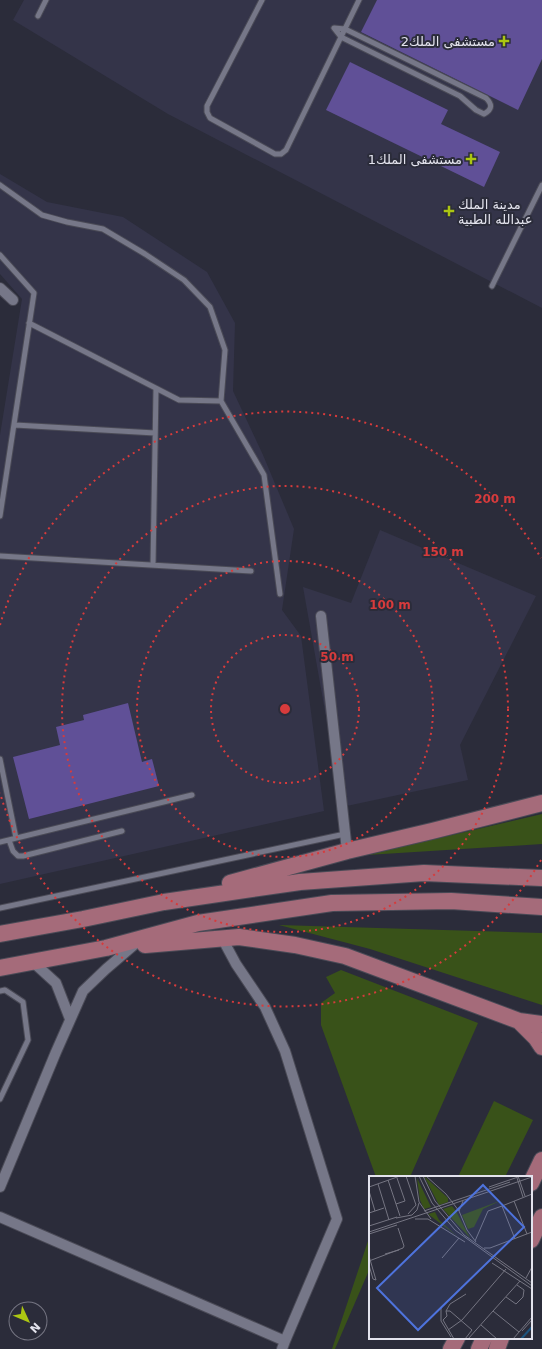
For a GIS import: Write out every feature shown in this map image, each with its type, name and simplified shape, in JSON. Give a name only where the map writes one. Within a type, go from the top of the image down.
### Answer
[{"type":"main road","points":[[164,902],[347,851],[542,803]]},
{"type":"main road","points":[[0,934],[164,902],[300,882],[424,873],[542,878]]},
{"type":"main road","points":[[0,968],[106,948],[198,923],[332,903],[451,901],[542,907]]},
{"type":"main road","points":[[106,948],[239,937],[295,944],[345,956],[519,1021],[542,1024]]},
{"type":"main road","points":[[519,1021],[536,1038],[542,1048]]},
{"type":"main road","points":[[532,1181],[542,1160]]},
{"type":"main road","points":[[532,1238],[542,1217]]},
{"type":"main road","points":[[451,1349],[456,1339]]},
{"type":"main road","points":[[478,1349],[483,1339]]},
{"type":"main road","points":[[497,1349],[501,1339]]},
{"type":"street","points":[[0,288],[12,300]]},
{"type":"street","points":[[321,616],[347,851]]},
{"type":"street","points":[[0,1217],[283,1345],[337,1219],[284,1050],[265,1007],[236,964],[222,938]]},
{"type":"street","points":[[0,1187],[83,991],[106,969],[134,946]]},
{"type":"street","points":[[33,962],[56,983],[70,1019]]},
{"type":"lane","points":[[38,16],[46,0]]},
{"type":"lane","points":[[262,0],[207,106],[207,112],[210,118],[275,154],[281,154],[286,150],[359,0]]},
{"type":"lane","points":[[334,28],[345,29],[486,98],[491,103],[491,107],[489,111],[484,114],[476,110],[460,96],[341,37],[334,28]]},
{"type":"lane","points":[[492,286],[542,184]]},
{"type":"lane","points":[[0,185],[42,215],[67,222],[103,229],[145,254],[184,280],[210,306],[225,350],[222,402],[264,475],[280,594]]},
{"type":"lane","points":[[0,255],[34,293],[0,516]]},
{"type":"lane","points":[[29,323],[179,400],[222,402]]},
{"type":"lane","points":[[153,565],[156,389]]},
{"type":"lane","points":[[15,425],[155,433]]},
{"type":"lane","points":[[0,556],[251,571]]},
{"type":"lane","points":[[0,759],[16,838]]},
{"type":"lane","points":[[0,842],[192,795]]},
{"type":"lane","points":[[8,840],[13,851],[18,856],[23,856],[122,831]]},
{"type":"lane","points":[[0,908],[345,834]]},
{"type":"lane","points":[[0,991],[5,990],[23,1002],[28,1040],[0,1099]]},
{"type":"shaded area","name":"مدينة الملك عبدالله الطبية","points":[[24,0],[542,0],[542,308],[168,114],[13,20]]},
{"type":"shaded area","points":[[0,174],[47,202],[123,217],[207,272],[235,323],[233,391],[263,455],[294,529],[282,610],[301,636],[324,811],[0,884],[0,435],[22,299],[0,274]]},
{"type":"shaded area","points":[[380,530],[536,596],[460,745],[468,780],[342,807],[303,587],[351,603]]},
{"type":"green space","points":[[542,814],[542,844],[367,855]]},
{"type":"green space","points":[[279,925],[542,933],[542,1005],[370,949]]},
{"type":"green space","points":[[341,970],[478,1023],[410,1176],[376,1176],[321,1025],[321,1003],[335,993],[326,977]]},
{"type":"green space","points":[[494,1101],[533,1120],[505,1176],[458,1176]]},
{"type":"green space","points":[[369,1238],[369,1270],[335,1349],[332,1349]]},
{"type":"building","points":[[377,0],[542,0],[542,59],[518,110],[361,32]]},
{"type":"building","points":[[350,62],[448,110],[441,124],[500,152],[484,187],[326,110]]},
{"type":"building","points":[[128,703],[142,762],[152,759],[159,786],[29,819],[13,757],[60,745],[56,727],[84,720],[83,715]]},
{"type":"place","name":"مستشفى الملك2","points":[[504,41]]},
{"type":"place","name":"مستشفى الملك1","points":[[471,159]]},
{"type":"place","name":"مدينة الملك عبدالله الطبية","points":[[449,211]]}]
